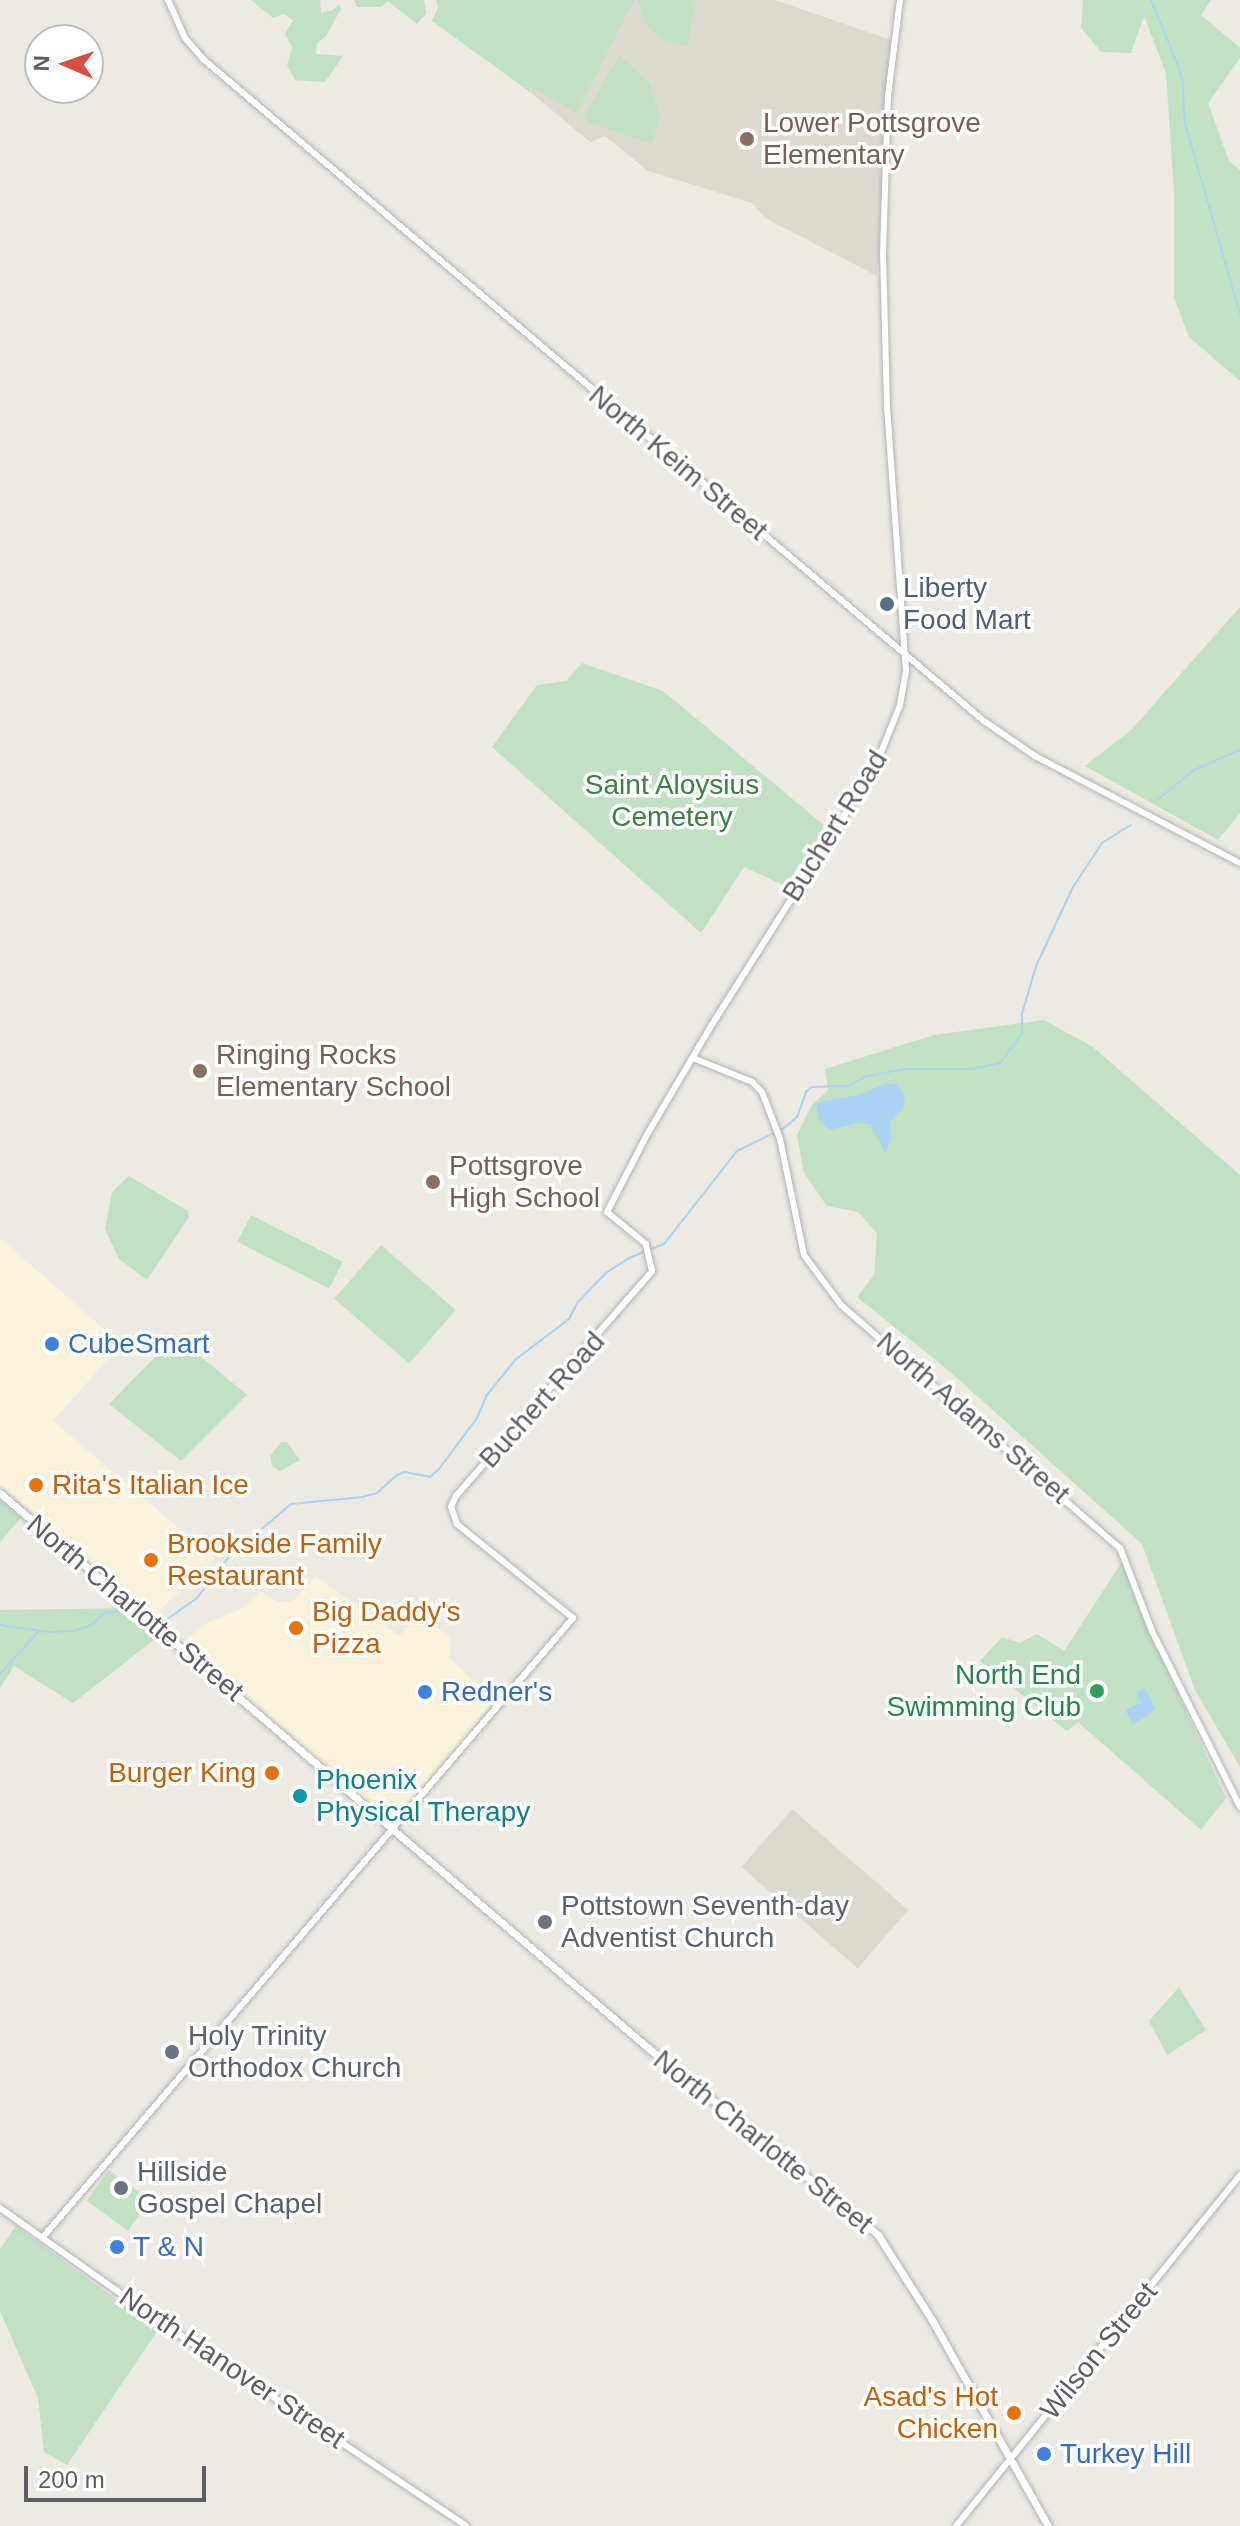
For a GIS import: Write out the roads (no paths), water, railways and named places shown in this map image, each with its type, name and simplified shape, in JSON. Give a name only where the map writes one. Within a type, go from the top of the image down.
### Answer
[{"type":"main road","name":"North Charlotte Street","points":[[0,1493],[647,2047],[878,2235],[932,2320],[1048,2526]]},
{"type":"street","name":"North Keim Street","points":[[168,0],[185,38],[203,59],[1011,741],[1240,863]]},
{"type":"street","name":"Buchert Road","points":[[393,1829],[573,1618],[512,1571],[451,1515],[456,1496],[643,1285],[652,1271],[648,1251],[607,1212],[648,1133],[693,1058],[881,756],[904,690],[905,654],[887,405],[883,265],[888,96],[900,0]]},
{"type":"street","name":"North Adams Street","points":[[693,1058],[752,1082],[762,1092],[780,1139],[804,1255],[841,1305],[1120,1548],[1152,1631],[1240,1807]]},
{"type":"street","points":[[43,2237],[393,1829]]},
{"type":"street","name":"Wilson Street","points":[[956,2526],[1240,2175]]},
{"type":"street","name":"North Hanover Street","points":[[0,2208],[168,2327],[466,2526]]},
{"type":"water","points":[[887,1083],[898,1085],[905,1097],[903,1108],[890,1122],[892,1140],[885,1152],[870,1124],[858,1123],[830,1130],[819,1120],[816,1103],[861,1094]]},
{"type":"water","points":[[1145,1688],[1156,1709],[1133,1725],[1125,1710],[1141,1703],[1137,1693]]},
{"type":"waterway","points":[[1151,0],[1183,84],[1184,120],[1240,314]]},
{"type":"waterway","points":[[1157,800],[1194,770],[1240,750]]},
{"type":"waterway","points":[[159,1625],[197,1598],[228,1558],[291,1504],[363,1497],[377,1493],[405,1472],[430,1477],[477,1418],[487,1395],[515,1360],[569,1319],[577,1303],[606,1273],[629,1258],[664,1244],[737,1151],[784,1128],[797,1117],[806,1092],[812,1087],[848,1086],[864,1077],[904,1069],[972,1069],[1000,1063],[1022,1034],[1022,1014],[1036,966],[1073,887],[1102,843],[1131,825]]},
{"type":"waterway","points":[[0,1625],[47,1632],[74,1631],[91,1625],[104,1613],[119,1611],[154,1628]]},
{"type":"waterway","points":[[0,1674],[38,1632]]},
{"type":"place","name":"Lower Pottsgrove Elementary","points":[[747,139]]},
{"type":"place","name":"Liberty Food Mart","points":[[887,604]]},
{"type":"place","name":"Ringing Rocks Elementary School","points":[[200,1071]]},
{"type":"place","name":"Pottsgrove High School","points":[[433,1182]]},
{"type":"place","name":"CubeSmart","points":[[52,1344]]},
{"type":"place","name":"Rita's Italian Ice","points":[[36,1485]]},
{"type":"place","name":"Brookside Family Restaurant","points":[[151,1560]]},
{"type":"place","name":"Big Daddy's Pizza","points":[[296,1628]]},
{"type":"place","name":"North End Swimming Club","points":[[1097,1691]]},
{"type":"place","name":"Redner's","points":[[425,1692]]},
{"type":"place","name":"Burger King","points":[[272,1773]]},
{"type":"place","name":"Phoenix Physical Therapy","points":[[300,1796]]},
{"type":"place","name":"Pottstown Seventh-day Adventist Church","points":[[545,1922]]},
{"type":"place","name":"Holy Trinity Orthodox Church","points":[[172,2052]]},
{"type":"place","name":"Hillside Gospel Chapel","points":[[121,2188]]},
{"type":"place","name":"T & N","points":[[117,2247]]},
{"type":"place","name":"Asad's Hot Chicken","points":[[1014,2413]]},
{"type":"place","name":"Turkey Hill","points":[[1044,2454]]},
{"type":"park label","name":"Saint Aloysius Cemetery","points":[[672,801]]}]
